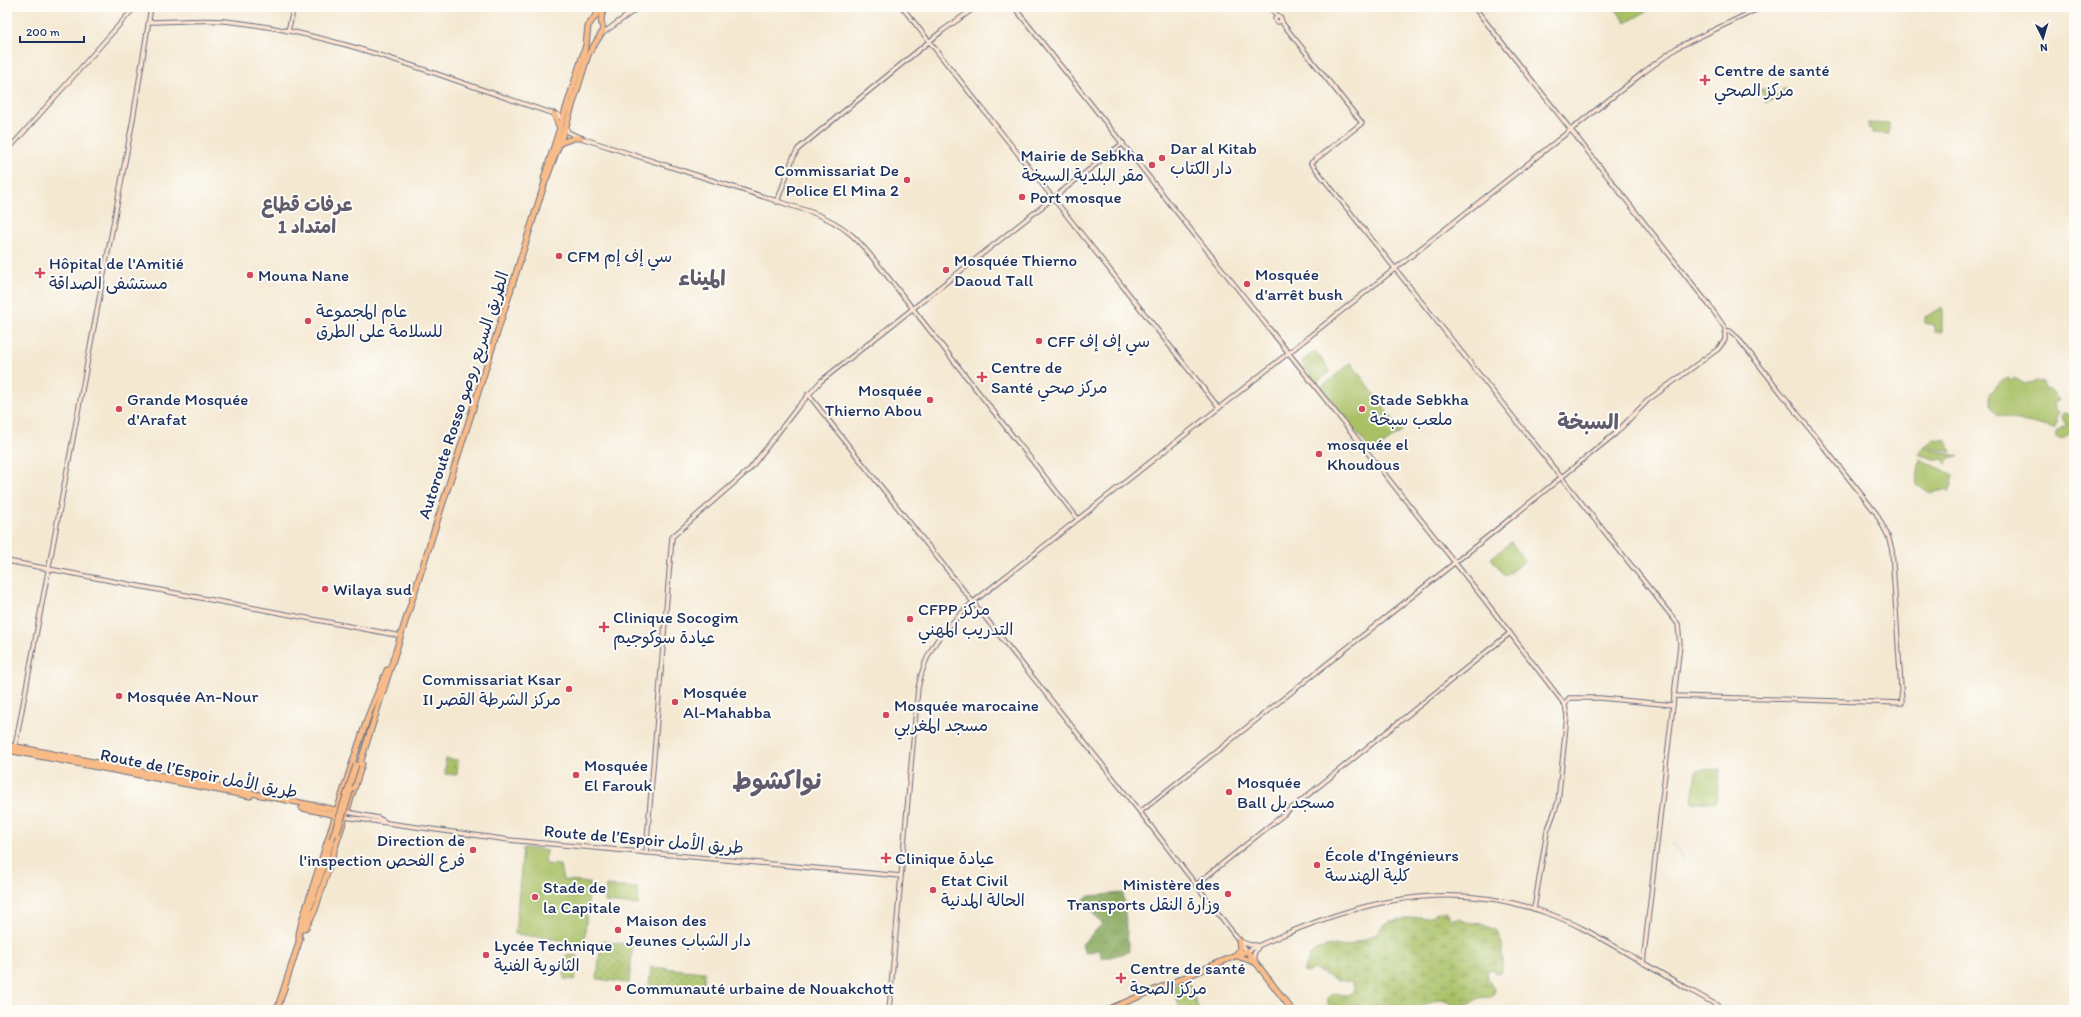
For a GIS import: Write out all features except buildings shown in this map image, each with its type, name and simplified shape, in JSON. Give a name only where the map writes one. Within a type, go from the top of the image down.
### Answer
[{"type":"highway","points":[[599,7],[592,22],[587,28],[588,34],[593,37],[600,35],[603,30],[602,25],[604,7]]},
{"type":"highway","points":[[592,22],[597,22],[602,25]]},
{"type":"highway","name":"Autoroute Rosso الطريق السريع روصو","points":[[400,636],[559,126],[586,46],[588,34]]},
{"type":"highway","name":"Autoroute Rosso الطريق السريع روصو","points":[[317,889],[400,636],[544,185],[566,126],[588,55],[600,35]]},
{"type":"highway","points":[[554,114],[559,126]]},
{"type":"highway","points":[[560,143],[574,138],[581,138]]},
{"type":"highway","points":[[299,941],[302,921],[336,813],[369,714],[388,672]]},
{"type":"highway","points":[[306,927],[315,910],[386,693],[388,672]]},
{"type":"highway","name":"Route de l’Espoir طريق الأمل","points":[[7,745],[336,813]]},
{"type":"highway","name":"Route de l’Espoir طريق الأمل","points":[[7,750],[346,815]]},
{"type":"highway","points":[[278,1010],[317,889]]},
{"type":"highway","points":[[278,1010],[317,889]]},
{"type":"highway","points":[[1236,955],[1240,949],[1239,940]]},
{"type":"highway","points":[[1107,1010],[1247,951],[1292,1010]]},
{"type":"highway","points":[[1236,955],[1246,958],[1256,964]]},
{"type":"street","points":[[7,151],[135,7]]},
{"type":"street","points":[[15,747],[133,120],[151,7]]},
{"type":"street","points":[[288,31],[294,7]]},
{"type":"street","points":[[600,35],[611,25],[639,7]]},
{"type":"street","points":[[902,7],[1219,408]]},
{"type":"street","points":[[777,202],[793,158],[798,149],[929,42],[976,7]]},
{"type":"street","points":[[1014,7],[1561,698],[1565,705],[1567,716],[1559,797],[1545,838],[1534,909]]},
{"type":"street","points":[[1269,7],[1362,123],[1311,163],[1678,624],[1680,638],[1674,696],[1643,962]]},
{"type":"street","points":[[1140,812],[1562,477],[1615,434],[1648,400],[1718,349],[1725,340],[1726,331],[1709,305],[1474,7]]},
{"type":"street","points":[[889,1010],[916,700],[922,670],[930,650],[943,630],[972,603],[1288,352],[1678,47],[1762,7]]},
{"type":"street","points":[[148,22],[219,21],[288,31],[367,51],[554,114],[562,118],[568,132],[581,138],[817,215],[847,229],[860,242],[1078,519]]},
{"type":"street","points":[[602,25],[611,25]]},
{"type":"street","points":[[646,854],[672,537],[750,469],[808,394],[821,381],[1123,143]]},
{"type":"street","points":[[1674,696],[1902,703],[1892,550],[1885,529],[1876,513],[1737,337],[1730,331],[1726,331]]},
{"type":"street","points":[[808,394],[972,603],[1197,884],[1247,951],[1339,912],[1375,903],[1404,898],[1452,896],[1472,897],[1534,909],[1577,926],[1643,962],[1725,1010]]},
{"type":"street","points":[[7,561],[400,636]]},
{"type":"street","points":[[1197,884],[1510,633]]},
{"type":"street","points":[[1561,698],[1600,698],[1673,705]]},
{"type":"street","points":[[1565,705],[1569,698]]},
{"type":"street","name":"Route de l’Espoir طريق الأمل","points":[[346,815],[377,822],[385,821],[484,837],[646,854],[901,876]]},
{"type":"street","points":[[1239,940],[1252,946],[1264,943]]},
{"type":"street","points":[[1256,964],[1255,951],[1264,943]]},
{"type":"green space","points":[[1614,7],[1654,7],[1626,23]]},
{"type":"green space","points":[[1786,88],[1788,93],[1766,103],[1760,89],[1771,89],[1774,94]]},
{"type":"green space","points":[[1869,123],[1889,124],[1889,134],[1872,133],[1872,129],[1868,128]]},
{"type":"green space","points":[[1942,308],[1942,332],[1935,332],[1933,325],[1925,323],[1925,317]]},
{"type":"green space","points":[[1315,351],[1331,371],[1316,383],[1301,362]]},
{"type":"green space","name":"Stade Sebkha ملعب سبخة","points":[[1351,363],[1402,431],[1373,453],[1321,387]]},
{"type":"green space","points":[[2009,378],[2010,382],[2014,378],[2025,384],[2036,381],[2043,383],[2044,390],[2049,389],[2059,400],[2053,403],[2056,412],[2059,413],[2056,418],[2058,424],[2055,429],[1998,415],[1991,405],[1989,395],[2000,382]]},
{"type":"green space","points":[[2063,413],[2074,415],[2074,423],[2072,425],[2074,430],[2062,440],[2056,437],[2057,432],[2066,425],[2061,416]]},
{"type":"green space","points":[[1934,439],[1947,440],[1951,452],[1925,446]]},
{"type":"green space","points":[[1924,447],[1959,457],[1950,457],[1946,464],[1943,459],[1938,460],[1917,454]]},
{"type":"green space","points":[[1920,459],[1954,475],[1951,488],[1949,489],[1950,492],[1948,489],[1931,493],[1916,485]]},
{"type":"green space","points":[[1511,542],[1525,561],[1505,576],[1491,558]]},
{"type":"green space","points":[[446,759],[458,760],[457,775],[445,774]]},
{"type":"green space","points":[[1720,769],[1716,802],[1692,802],[1696,770]]},
{"type":"green space","points":[[523,848],[546,850],[545,864],[560,865],[563,880],[590,883],[584,943],[515,934]]},
{"type":"green space","points":[[606,886],[638,888],[638,905],[605,902]]},
{"type":"green space","points":[[1123,893],[1129,952],[1102,959],[1099,950],[1085,953],[1082,944],[1102,924],[1083,901],[1089,896]]},
{"type":"green space","points":[[1446,911],[1451,919],[1460,918],[1466,922],[1482,924],[1497,931],[1502,944],[1502,971],[1498,973],[1491,969],[1486,971],[1487,978],[1495,991],[1492,996],[1479,998],[1472,1003],[1456,1007],[1446,1001],[1439,1000],[1417,1009],[1406,1007],[1399,1010],[1332,1010],[1328,1004],[1328,997],[1333,993],[1346,995],[1352,993],[1355,989],[1352,982],[1338,980],[1313,969],[1308,973],[1303,972],[1311,954],[1315,950],[1336,945],[1345,947],[1375,935],[1384,924],[1390,921],[1420,917],[1428,918],[1436,913]]},
{"type":"green space","points":[[601,941],[633,945],[629,983],[597,979]]},
{"type":"green space","points":[[566,955],[578,956],[575,980],[564,979]]},
{"type":"green space","points":[[651,967],[705,972],[703,991],[649,985]]},
{"type":"green space","points":[[1187,979],[1199,1010],[1180,1010],[1173,985]]},
{"type":"waterway","points":[[1673,844],[1684,860]]},
{"type":"place","name":"Centre de santé مركز الصحي","points":[[1705,80]]},
{"type":"place","name":"Dar al Kitab دار الكتاب","points":[[1162,158]]},
{"type":"place","name":"Mairie de Sebkha مقر البلدية السبخة","points":[[1152,165]]},
{"type":"place","name":"Commissariat De Police El Mina 2","points":[[907,180]]},
{"type":"place","name":"Port mosque","points":[[1022,197]]},
{"type":"place","name":"CFM سي إف إم","points":[[559,256]]},
{"type":"place","name":"Mosquée Thierno Daoud Tall","points":[[946,270]]},
{"type":"place","name":"Hôpital de l'Amitié مستشفى الصداقة","points":[[40,273]]},
{"type":"place","name":"Mouna Nane","points":[[250,275]]},
{"type":"place","name":"Mosquée d'arrêt bush","points":[[1247,284]]},
{"type":"place","name":"عام المجموعة للسلامة على الطرق","points":[[308,321]]},
{"type":"place","name":"CFF سي إف إف","points":[[1039,341]]},
{"type":"place","name":"Centre de Santé مركز صحي","points":[[982,377]]},
{"type":"place","name":"Mosquée Thierno Abou","points":[[930,400]]},
{"type":"place","name":"Grande Mosquée d'Arafat","points":[[119,409]]},
{"type":"place","name":"Stade Sebkha ملعب سبخة","points":[[1362,409]]},
{"type":"place","name":"mosquée el Khoudous","points":[[1319,454]]},
{"type":"place","name":"Wilaya sud","points":[[325,589]]},
{"type":"place","name":"CFPP مركز التدريب المهني","points":[[910,619]]},
{"type":"place","name":"Clinique Socogim عيادة سوكوجيم","points":[[604,627]]},
{"type":"place","name":"Commissariat Ksar II مركز الشرطة القصر","points":[[569,689]]},
{"type":"place","name":"Mosquée An-Nour","points":[[119,696]]},
{"type":"place","name":"Mosquée Al-Mahabba","points":[[675,702]]},
{"type":"place","name":"Mosquée marocaine مسجد المغربي","points":[[886,715]]},
{"type":"place","name":"Mosquée El Farouk","points":[[576,775]]},
{"type":"place","name":"Mosquée Ball مسجد بل","points":[[1229,792]]},
{"type":"place","name":"Direction de l'inspection فرع الفحص","points":[[473,850]]},
{"type":"place","name":"Clinique عيادة","points":[[886,858]]},
{"type":"place","name":"École d'Ingénieurs كلية الهندسة","points":[[1317,865]]},
{"type":"place","name":"Etat Civil الحالة المدنية","points":[[933,890]]},
{"type":"place","name":"Ministère des Transports وزارة النقل","points":[[1228,894]]},
{"type":"place","name":"Stade de la Capitale","points":[[535,897]]},
{"type":"place","name":"Maison des Jeunes دار الشباب","points":[[618,930]]},
{"type":"place","name":"Lycée Technique الثانوية الفنية","points":[[486,955]]},
{"type":"place","name":"Centre de santé مركز الصحة","points":[[1121,978]]},
{"type":"place","name":"Communauté urbaine de Nouakchott","points":[[618,988]]},
{"type":"district","name":"عرفات قطاع 1 امتداد","points":[[307,215]]},
{"type":"district","name":"الميناء","points":[[702,277]]},
{"type":"district","name":"السبخة","points":[[1588,421]]},
{"type":"district","name":"نواكشوط","points":[[778,780]]}]
